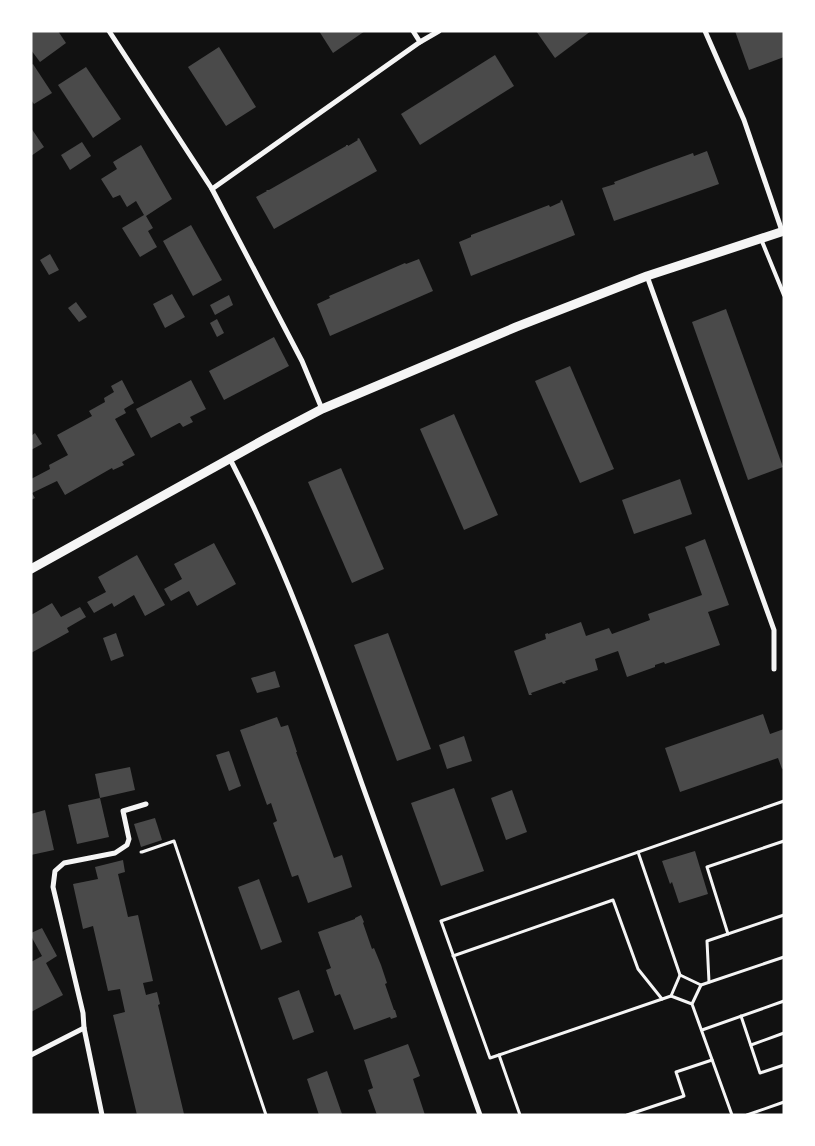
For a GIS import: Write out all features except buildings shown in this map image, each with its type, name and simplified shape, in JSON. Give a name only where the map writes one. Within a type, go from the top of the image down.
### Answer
[{"type":"street","points":[[109,31],[212,189],[302,361],[322,409]]},
{"type":"street","points":[[413,31],[420,42]]},
{"type":"street","points":[[212,189],[420,42],[439,31]]},
{"type":"street","points":[[31,569],[322,409],[516,326],[647,276],[783,231],[744,120],[705,31]]},
{"type":"street","points":[[647,276],[774,630],[774,669]]},
{"type":"street","points":[[230,459],[252,501],[279,562],[321,668],[480,1115]]},
{"type":"street","points":[[102,1115],[84,1028],[83,1012],[53,887],[55,871],[64,863],[115,853],[127,845],[129,839],[123,811],[146,804]]},
{"type":"street","points":[[31,1055],[84,1028]]},
{"type":"lane","points":[[761,238],[784,294]]},
{"type":"path","points":[[692,1004],[671,996],[490,1058],[441,921],[784,802]]},
{"type":"path","points":[[127,845],[142,852],[174,841],[266,1115]]},
{"type":"path","points":[[728,934],[707,867],[784,841]]},
{"type":"path","points":[[638,852],[680,975],[671,996]]},
{"type":"path","points":[[453,956],[613,900],[638,969],[662,999]]},
{"type":"path","points":[[709,982],[707,941],[784,915]]},
{"type":"path","points":[[732,1115],[692,1004],[701,985],[784,957]]},
{"type":"path","points":[[680,975],[701,985]]},
{"type":"path","points":[[702,1030],[784,1001]]},
{"type":"path","points":[[741,1016],[760,1073],[784,1065]]},
{"type":"path","points":[[750,1045],[784,1033]]},
{"type":"path","points":[[499,1055],[520,1115]]},
{"type":"path","points":[[627,1115],[684,1096],[676,1072],[712,1060]]},
{"type":"path","points":[[747,1115],[784,1102]]}]
